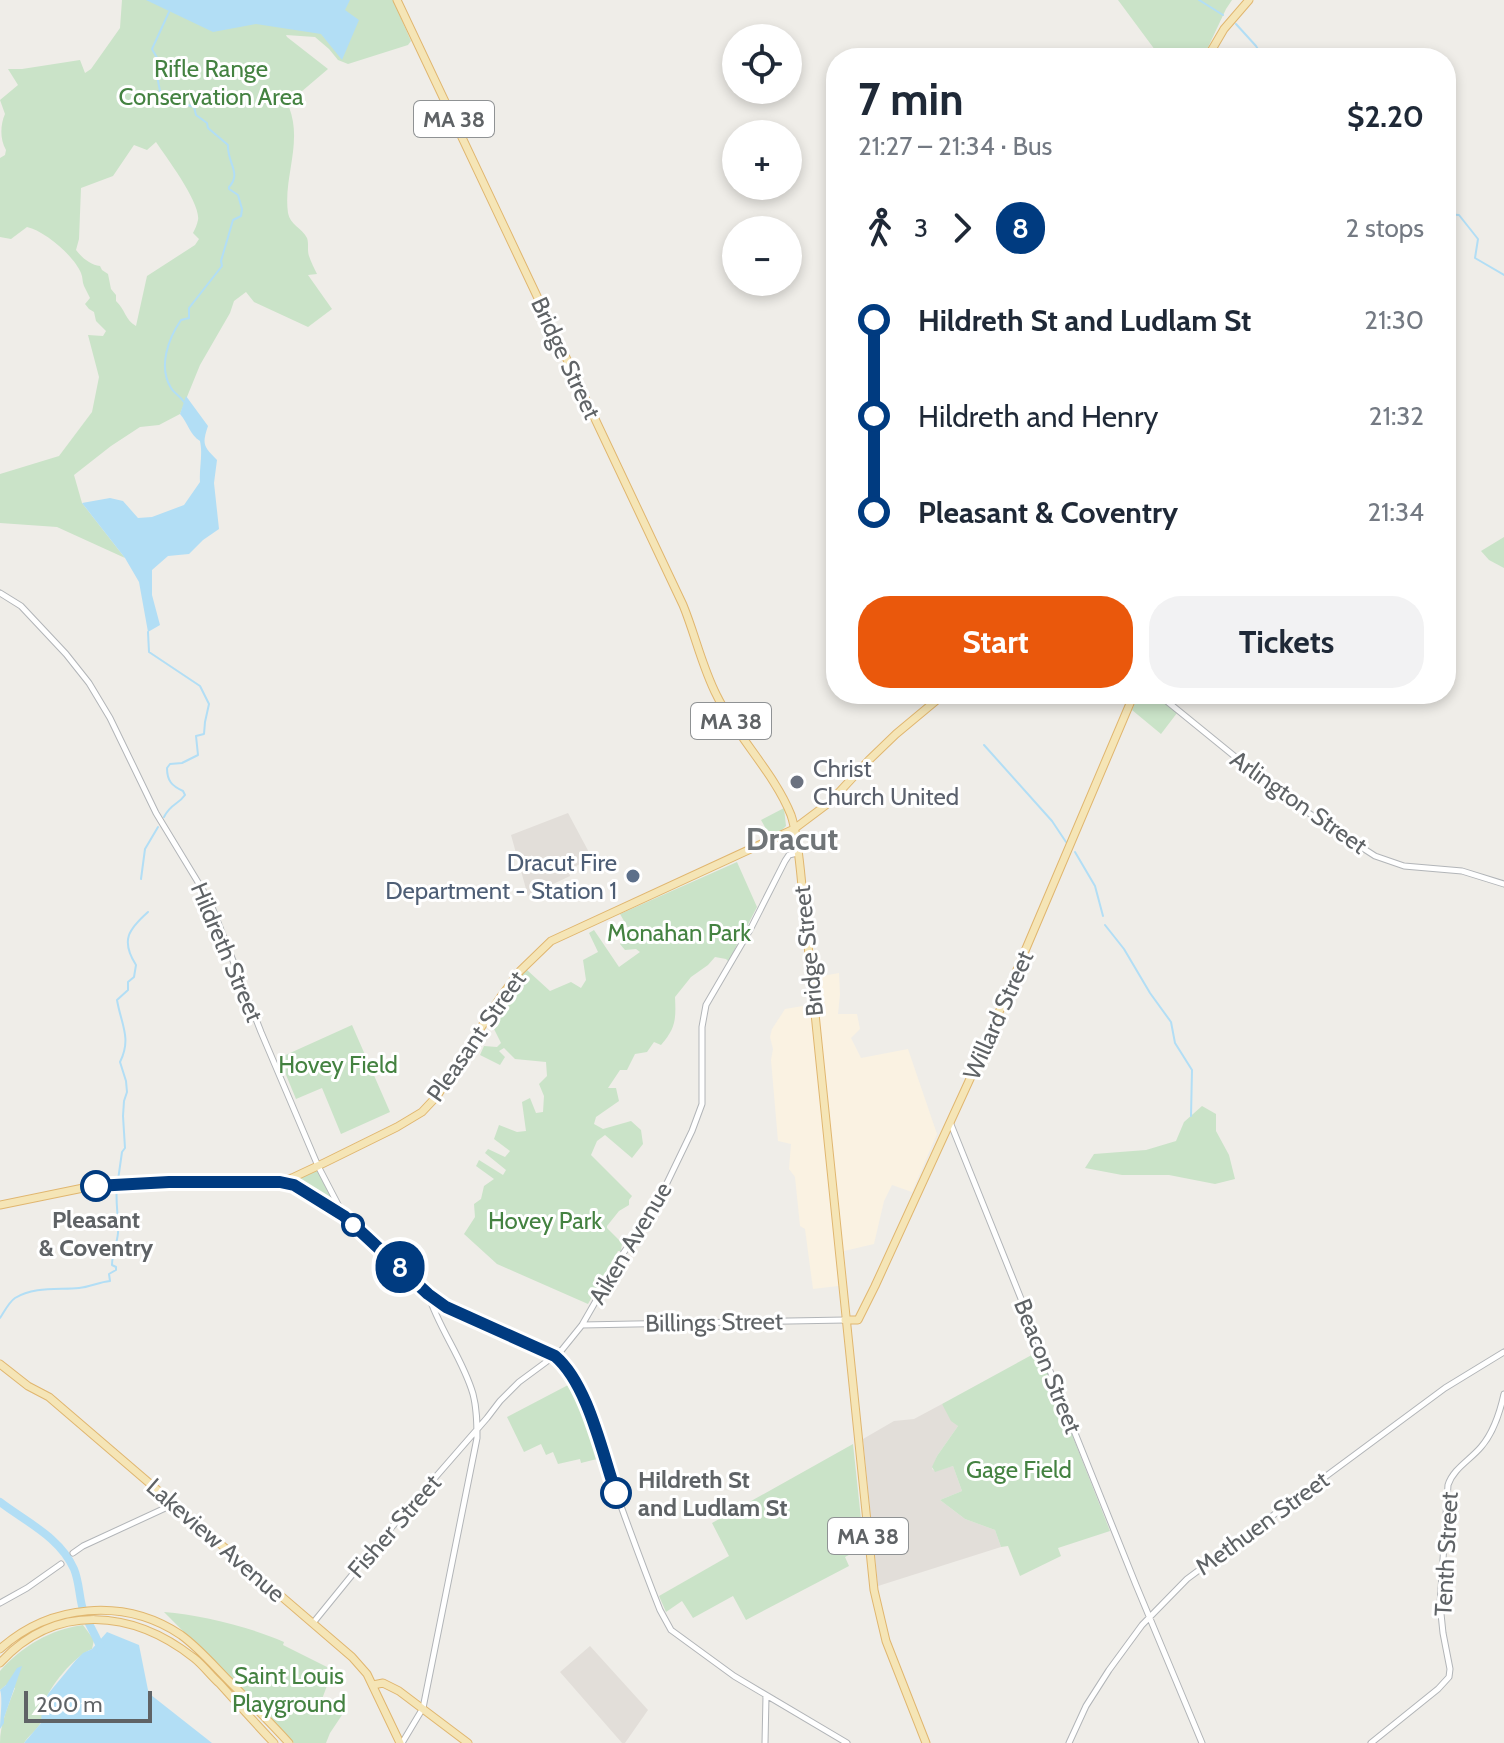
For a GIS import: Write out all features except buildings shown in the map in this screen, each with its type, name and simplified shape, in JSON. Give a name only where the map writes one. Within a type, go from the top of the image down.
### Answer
[{"type":"main road","name":"Bridge Street","points":[[397,0],[683,605],[715,694],[784,801],[794,829],[874,1590],[886,1641],[926,1743]]},
{"type":"main road","points":[[1213,48],[1224,29],[1249,0]]},
{"type":"main road","points":[[794,829],[828,804],[896,734],[932,704]]},
{"type":"main road","name":"Willard Street","points":[[845,1320],[858,1320],[950,1122],[1130,704]]},
{"type":"main road","name":"Pleasant Street","points":[[0,1205],[93,1186],[280,1182],[318,1166],[422,1112],[437,1096],[520,971],[551,941],[794,829]]},
{"type":"main road","points":[[280,1182],[294,1185],[344,1216]]},
{"type":"main road","name":"Lakeview Avenue","points":[[0,1364],[28,1386],[49,1397],[352,1657],[367,1674],[401,1743]]},
{"type":"main road","points":[[0,1649],[30,1628],[70,1612],[116,1611],[145,1618],[180,1635],[289,1743]]},
{"type":"main road","points":[[0,1663],[19,1645],[56,1626],[95,1620],[125,1623],[150,1631],[197,1660],[274,1743]]},
{"type":"main road","points":[[373,1685],[383,1683],[423,1708],[468,1743]]},
{"type":"street","name":"Hildreth Street","points":[[0,593],[21,606],[66,654],[95,691],[110,718],[156,813],[210,902],[318,1166],[344,1216],[446,1307],[555,1356],[580,1390],[668,1628],[734,1676],[847,1743]]},
{"type":"street","name":"Arlington Street","points":[[1170,704],[1287,799],[1375,856],[1404,866],[1461,871],[1504,884]]},
{"type":"street","name":"Aiken Avenue","points":[[477,1429],[519,1382],[555,1356],[582,1325],[624,1252],[652,1214],[702,1104],[702,1027],[706,1005],[751,928],[785,861],[789,855],[797,853]]},
{"type":"street","name":"Beacon Street","points":[[950,1122],[1202,1743]]},
{"type":"street","points":[[401,1743],[423,1708],[477,1438],[476,1408],[470,1387],[428,1294]]},
{"type":"street","name":"Billings Street","points":[[582,1325],[845,1320]]},
{"type":"street","name":"Methuen Street","points":[[1069,1743],[1102,1680],[1149,1617],[1197,1570],[1445,1388],[1504,1352]]},
{"type":"street","name":"Tenth Street","points":[[1371,1743],[1449,1677],[1440,1604],[1449,1482],[1485,1442],[1504,1394]]},
{"type":"street","name":"Fisher Street","points":[[312,1623],[477,1429]]},
{"type":"street","points":[[73,1553],[174,1504]]},
{"type":"street","points":[[0,1603],[61,1564]]},
{"type":"street","points":[[765,1743],[766,1696]]},
{"type":"shaded area","points":[[568,813],[592,858],[568,870],[570,876],[528,896],[511,835]]},
{"type":"shaded area","points":[[839,973],[838,1014],[857,1014],[860,1029],[851,1038],[861,1058],[908,1049],[937,1134],[912,1192],[892,1185],[884,1201],[874,1244],[844,1251],[847,1285],[813,1289],[805,1229],[800,1226],[795,1177],[789,1169],[791,1144],[778,1141],[770,1037],[785,1009],[809,1005],[806,979]]},
{"type":"shaded area","points":[[942,1404],[958,1426],[937,1456],[932,1469],[935,1471],[953,1466],[962,1491],[940,1500],[965,1519],[995,1530],[1001,1547],[878,1586],[863,1439],[894,1421],[914,1419]]},
{"type":"shaded area","points":[[590,1646],[648,1710],[625,1743],[560,1672]]},
{"type":"green space","name":"Rifle Range Conservation Area","points":[[122,0],[393,0],[411,41],[408,45],[348,64],[338,60],[315,37],[286,35],[328,69],[289,107],[294,147],[287,200],[289,217],[307,238],[308,254],[317,274],[308,275],[332,309],[308,327],[254,302],[246,292],[234,301],[200,365],[180,414],[159,425],[140,427],[74,475],[82,503],[125,558],[57,527],[0,523],[0,474],[59,456],[92,412],[99,377],[88,335],[103,336],[106,331],[85,304],[90,298],[77,266],[58,245],[27,227],[11,239],[0,237],[0,158],[6,150],[1,132],[5,114],[0,100],[18,85],[8,69],[80,60],[85,73],[120,28]],"holes":[[[156,142],[194,203],[198,220],[193,233],[199,239],[195,245],[147,276],[136,326],[116,301],[108,274],[76,250],[81,188],[113,176],[134,145],[147,150]]]},
{"type":"green space","points":[[1118,0],[1232,0],[1208,48],[1154,48]]},
{"type":"green space","points":[[1504,537],[1504,568],[1489,560],[1481,551]]},
{"type":"green space","points":[[1135,704],[1166,704],[1177,713],[1161,734],[1132,710]]},
{"type":"green space","points":[[784,808],[786,826],[770,836],[761,820]]},
{"type":"green space","points":[[737,862],[757,907],[742,936],[733,941],[738,942],[729,962],[715,957],[691,977],[675,997],[674,1023],[666,1039],[661,1045],[654,1042],[647,1052],[635,1054],[627,1070],[620,1070],[608,1088],[616,1088],[619,1101],[596,1117],[594,1124],[603,1129],[631,1121],[641,1130],[643,1144],[632,1158],[605,1135],[597,1141],[591,1155],[632,1196],[629,1205],[619,1211],[607,1226],[622,1243],[621,1251],[618,1251],[588,1304],[497,1264],[464,1234],[475,1217],[474,1204],[481,1199],[484,1186],[494,1179],[476,1166],[479,1160],[503,1175],[506,1170],[485,1153],[488,1149],[505,1157],[510,1151],[494,1139],[499,1125],[517,1132],[526,1131],[522,1102],[530,1098],[536,1113],[543,1112],[544,1096],[539,1084],[547,1076],[546,1062],[515,1059],[504,1048],[499,1051],[505,1057],[500,1065],[480,1055],[484,1046],[497,1047],[501,1043],[491,1023],[502,1002],[527,970],[550,991],[571,982],[581,988],[586,980],[583,960],[598,952],[589,933],[594,930],[619,967],[640,952],[636,949],[625,950],[620,944],[631,933],[620,914]]},
{"type":"green space","name":"Hovey Field","points":[[352,1025],[390,1112],[341,1134],[322,1088],[296,1099],[279,1058]]},
{"type":"green space","points":[[1202,1106],[1216,1114],[1216,1131],[1229,1155],[1235,1179],[1215,1184],[1169,1175],[1122,1175],[1085,1168],[1094,1154],[1146,1150],[1176,1141],[1184,1122]]},
{"type":"green space","points":[[318,1170],[334,1204],[334,1206],[293,1182]]},
{"type":"green space","name":"Gage Field","points":[[1039,1351],[1110,1531],[1058,1548],[1061,1556],[1020,1576],[1008,1546],[1001,1547],[995,1530],[965,1519],[940,1500],[962,1491],[953,1466],[935,1472],[932,1467],[958,1426],[951,1421],[942,1404]]},
{"type":"green space","points":[[570,1384],[578,1393],[601,1458],[558,1464],[553,1452],[546,1455],[541,1444],[524,1452],[507,1417]]},
{"type":"green space","points":[[853,1444],[864,1547],[845,1557],[849,1566],[746,1620],[733,1596],[693,1618],[682,1601],[666,1612],[659,1596],[729,1556],[712,1523]]},
{"type":"green space","name":"Saint Louis Playground","points":[[164,1612],[256,1631],[284,1642],[283,1645],[333,1670],[322,1699],[346,1709],[326,1743],[294,1743]]},
{"type":"green space","points":[[83,1625],[94,1640],[92,1649],[70,1665],[56,1681],[43,1705],[38,1727],[24,1743],[0,1743],[3,1722],[15,1688],[6,1685],[0,1690],[0,1671],[37,1640],[59,1630]]},
{"type":"water","points":[[146,0],[350,0],[345,10],[359,20],[342,60],[321,34],[256,24],[213,32]]},
{"type":"water","points":[[186,396],[208,426],[205,444],[217,460],[214,483],[219,529],[189,554],[168,556],[152,570],[152,595],[160,625],[148,632],[139,582],[125,558],[82,503],[110,498],[123,501],[138,518],[152,517],[184,505],[200,482],[201,456],[200,441],[180,414]]},
{"type":"water","points":[[107,1632],[139,1645],[151,1695],[212,1743],[24,1743],[41,1723],[42,1708],[48,1694],[76,1660],[92,1649]]},
{"type":"water","points":[[22,1666],[4,1723],[0,1729],[0,1690]]},
{"type":"waterway","points":[[1199,0],[1223,15]]},
{"type":"waterway","points":[[169,12],[152,49],[160,63],[157,76],[161,96],[194,107],[196,115],[228,145],[234,172],[229,189],[238,195],[242,209],[241,216],[233,220],[222,266],[189,308],[189,318],[181,320],[166,353],[167,380],[184,402]]},
{"type":"waterway","points":[[1236,24],[1257,48]]},
{"type":"waterway","points":[[1456,215],[1478,239],[1475,258],[1504,275]]},
{"type":"waterway","points":[[148,632],[149,652],[200,686],[209,704],[204,734],[196,736],[198,755],[182,763],[170,764],[167,768],[171,782],[185,795],[164,817]]},
{"type":"waterway","points":[[984,745],[1052,821],[1066,842]]},
{"type":"waterway","points":[[141,879],[145,849],[158,827]]},
{"type":"waterway","points":[[1075,852],[1095,886],[1103,916]]},
{"type":"waterway","points":[[118,1180],[125,1148],[123,1116],[127,1092],[120,1062],[125,1038],[117,1000],[128,990],[128,982],[134,977],[136,965],[128,949],[129,936],[148,912]]},
{"type":"waterway","points":[[1105,925],[1171,1022],[1175,1043],[1192,1070],[1191,1116]]},
{"type":"waterway","points":[[0,1318],[11,1302],[22,1294],[110,1281],[109,1274],[116,1270],[112,1265],[118,1233],[117,1186]]},
{"type":"waterway","points":[[0,1502],[42,1531],[68,1558],[76,1574],[84,1612],[102,1653]]},
{"type":"bus line","name":"8","points":[[96,1186],[169,1182],[280,1182],[294,1185],[344,1216],[446,1307],[560,1360],[580,1390],[616,1493]]},
{"type":"place","name":"Christ Church United","points":[[797,782]]},
{"type":"place","name":"Dracut Fire Department - Station 1","points":[[633,876]]},
{"type":"place","name":"Pleasant & Coventry","points":[[96,1186]]},
{"type":"place","name":"Hildreth St and Ludlam St","points":[[616,1493]]},
{"type":"district","name":"Dracut","points":[[792,838]]},
{"type":"park label","name":"Monahan Park","points":[[679,932]]},
{"type":"park label","name":"Hovey Park","points":[[545,1220]]}]
